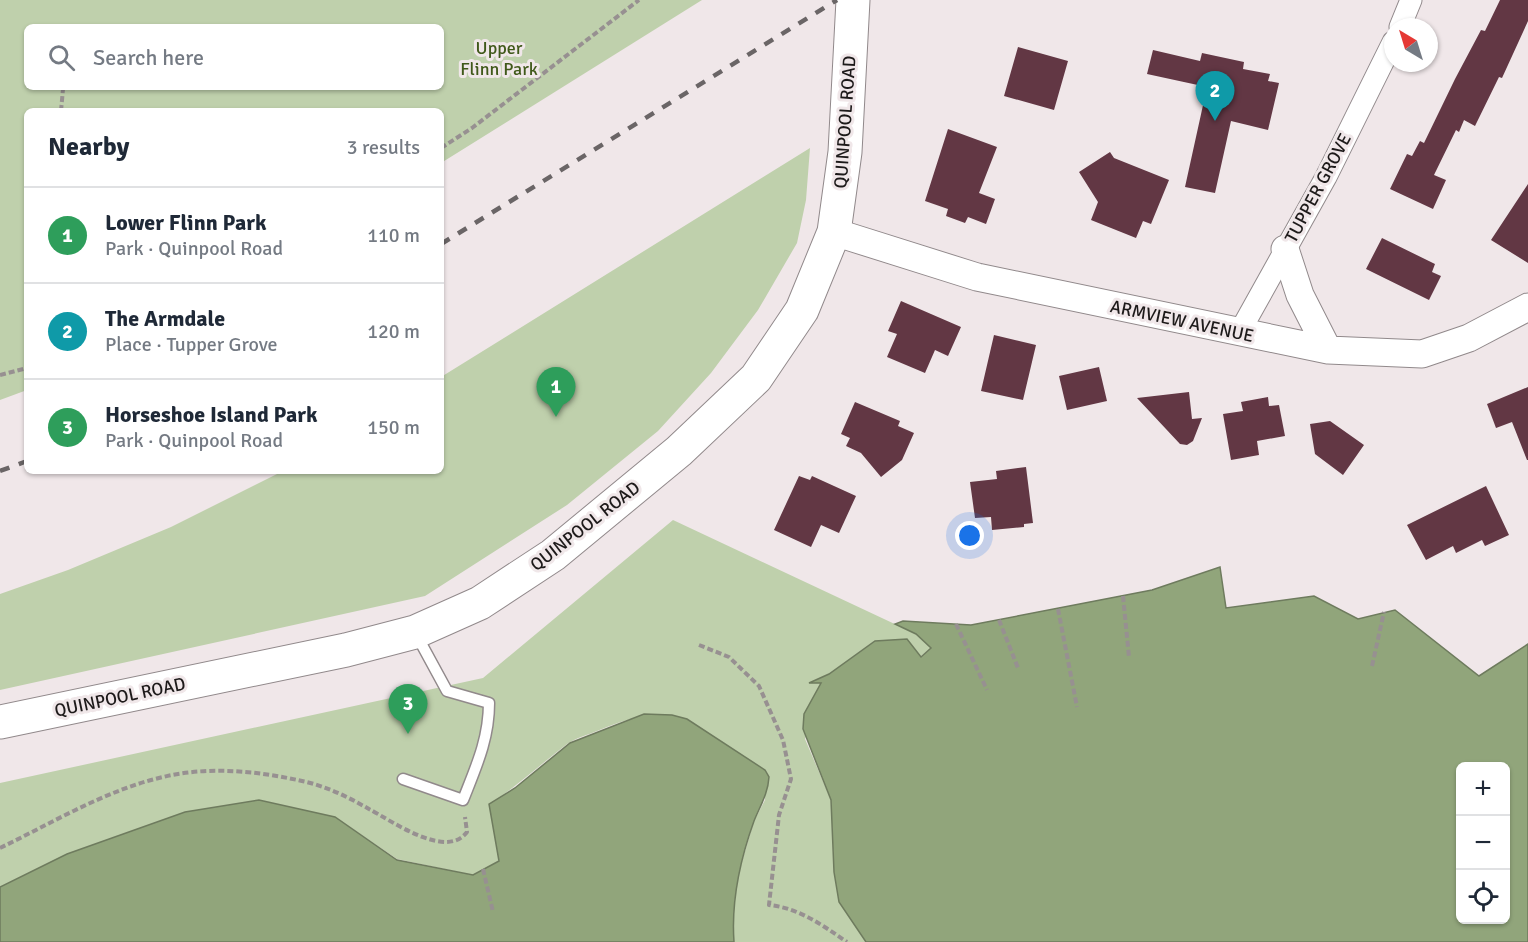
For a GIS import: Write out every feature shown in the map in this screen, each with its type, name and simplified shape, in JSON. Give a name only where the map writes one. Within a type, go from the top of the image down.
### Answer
[{"type":"main road","name":"QUINPOOL ROAD","points":[[0,722],[346,650],[415,632],[480,603],[553,555],[679,451],[756,378],[802,310],[834,232],[845,152],[853,0]]},
{"type":"street","points":[[1404,18],[1411,0]]},
{"type":"street","name":"TUPPER GROVE","points":[[1239,333],[1326,177],[1384,60]]},
{"type":"street","name":"ARMVIEW AVENUE","points":[[834,232],[976,277],[1328,350],[1422,354],[1469,338],[1528,307]]},
{"type":"street","points":[[1285,249],[1300,295],[1328,350]]},
{"type":"lane","points":[[403,778],[463,800],[485,746],[489,726],[489,704],[447,691],[415,632]]},
{"type":"path","points":[[444,146],[472,128],[639,0]]},
{"type":"path","points":[[61,108],[63,90]]},
{"type":"path","points":[[0,375],[24,369]]},
{"type":"path","points":[[1123,596],[1129,657]]},
{"type":"path","points":[[1058,609],[1077,707]]},
{"type":"path","points":[[1372,666],[1384,612]]},
{"type":"path","points":[[999,620],[1018,668]]},
{"type":"path","points":[[956,624],[987,690]]},
{"type":"path","points":[[699,645],[729,657],[759,686],[783,740],[791,779],[779,815],[769,905],[787,907],[817,921],[847,942]]},
{"type":"path","points":[[0,848],[111,795],[163,777],[220,771],[274,775],[319,785],[369,809],[395,825],[426,838],[450,843],[463,838],[467,832],[463,800]]},
{"type":"path","points":[[483,869],[493,912]]},
{"type":"green space","name":"Upper Flinn Park","points":[[0,0],[702,0],[444,161],[444,108],[24,108],[24,391],[0,400]]},
{"type":"green space","points":[[810,148],[806,200],[797,243],[758,310],[711,373],[658,431],[567,505],[425,596],[0,690],[0,594],[68,570],[171,527],[277,474],[444,474],[444,375]]},
{"type":"green space","points":[[673,520],[916,634],[931,648],[920,657],[875,641],[829,674],[810,683],[822,683],[805,739],[831,800],[834,872],[839,902],[866,942],[734,942],[736,882],[754,821],[765,800],[765,770],[687,719],[663,715],[630,719],[574,740],[490,804],[499,861],[473,875],[397,859],[335,817],[259,800],[185,812],[67,854],[0,887],[0,783],[483,678]]},
{"type":"shaded area","points":[[1220,567],[1226,608],[1314,596],[1358,619],[1395,610],[1479,676],[1528,644],[1528,942],[866,942],[839,902],[834,872],[831,800],[803,729],[804,714],[821,683],[809,683],[829,674],[875,641],[907,639],[921,657],[931,648],[916,634],[895,624],[903,621],[971,625],[1152,590]]},
{"type":"shaded area","points":[[644,714],[672,715],[687,719],[765,770],[769,777],[741,866],[735,896],[734,942],[0,942],[0,887],[67,854],[185,812],[259,800],[335,817],[397,860],[473,875],[499,861],[489,804],[515,788],[570,743]]},
{"type":"building","points":[[1500,0],[1528,0],[1528,21],[1502,78],[1499,77],[1475,126],[1464,120],[1459,132],[1456,130],[1434,175],[1446,180],[1433,209],[1390,189],[1407,154],[1412,156],[1420,141],[1424,143],[1481,30],[1485,31]]},
{"type":"building","points":[[1018,47],[1068,61],[1054,110],[1004,96]]},
{"type":"building","points":[[1153,50],[1200,61],[1202,53],[1244,62],[1243,69],[1270,74],[1268,81],[1279,83],[1268,130],[1231,121],[1215,193],[1185,187],[1207,87],[1147,74]]},
{"type":"building","points":[[948,129],[997,147],[979,193],[995,199],[986,224],[968,217],[965,223],[946,216],[948,209],[925,201]]},
{"type":"building","points":[[1110,152],[1114,158],[1169,180],[1151,224],[1143,221],[1136,238],[1091,220],[1098,202],[1079,172]]},
{"type":"building","points":[[1528,184],[1528,263],[1491,240]]},
{"type":"building","points":[[1382,238],[1435,264],[1432,272],[1441,276],[1429,300],[1366,269]]},
{"type":"building","points":[[901,301],[961,327],[948,356],[935,350],[925,373],[887,357],[897,334],[888,331]]},
{"type":"building","points":[[994,335],[1036,345],[1023,400],[981,391]]},
{"type":"building","points":[[1099,367],[1107,401],[1067,410],[1059,376]]},
{"type":"building","points":[[1528,387],[1527,460],[1512,422],[1496,428],[1487,404]]},
{"type":"building","points":[[1189,392],[1192,419],[1202,418],[1193,441],[1187,445],[1180,444],[1137,398]]},
{"type":"building","points":[[1268,397],[1269,406],[1279,405],[1285,436],[1257,441],[1259,455],[1231,460],[1223,414],[1243,411],[1241,402]]},
{"type":"building","points":[[855,402],[900,421],[898,426],[914,433],[902,460],[881,477],[861,453],[846,446],[850,438],[841,434]]},
{"type":"building","points":[[1330,421],[1364,445],[1343,475],[1315,454],[1310,424]]},
{"type":"building","points":[[1026,467],[1033,523],[1024,524],[1024,527],[992,530],[991,517],[975,518],[970,482],[997,479],[996,471]]},
{"type":"building","points":[[799,476],[810,480],[812,476],[856,496],[839,533],[821,525],[811,547],[774,530]]},
{"type":"building","points":[[1486,486],[1509,535],[1485,546],[1482,540],[1456,553],[1453,546],[1426,560],[1407,525]]},
{"type":"railway","points":[[444,242],[837,0]]},
{"type":"railway","points":[[0,471],[24,462]]},
{"type":"place","name":"The Armdale","points":[[1215,121]]},
{"type":"place","name":"Lower Flinn Park","points":[[556,417]]},
{"type":"place","name":"Horseshoe Island Park","points":[[408,734]]}]
